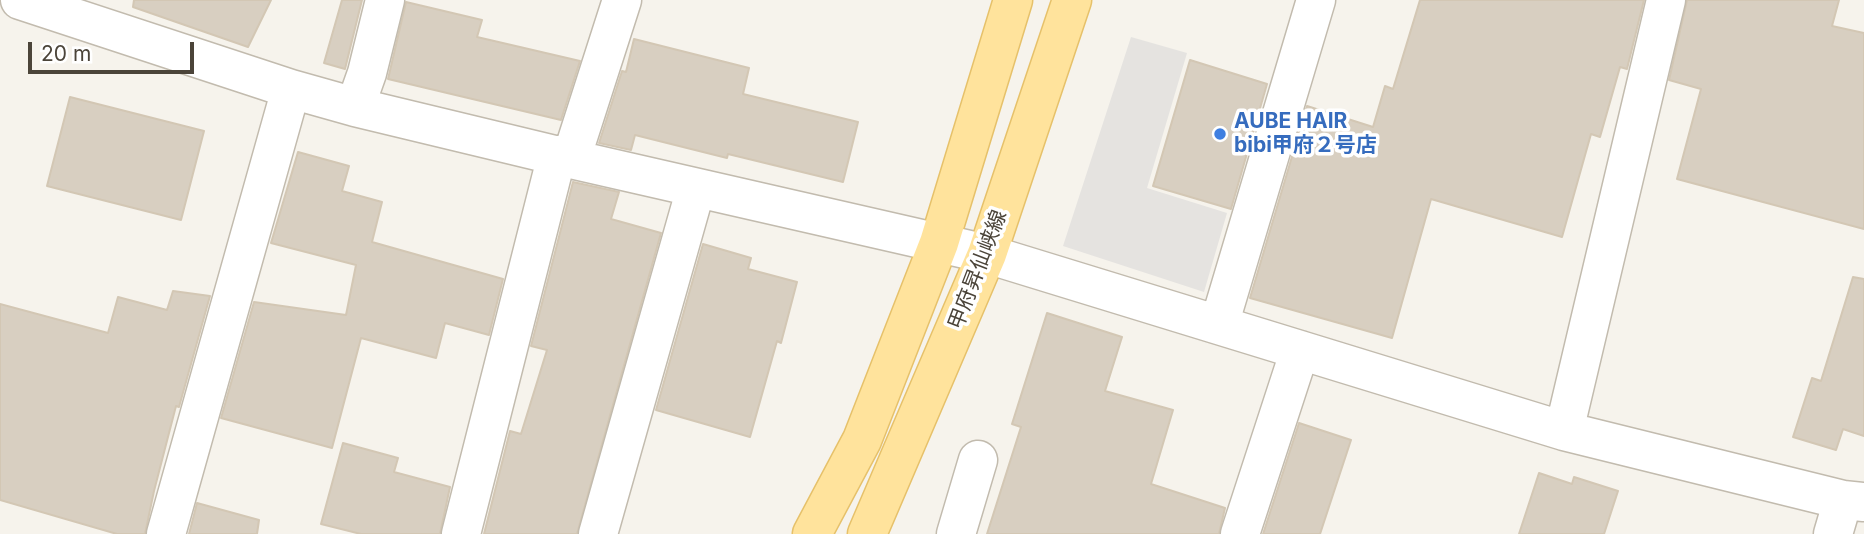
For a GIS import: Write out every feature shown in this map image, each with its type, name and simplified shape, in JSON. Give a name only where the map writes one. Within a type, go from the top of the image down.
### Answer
[{"type":"main road","points":[[812,534],[862,440],[939,243],[1013,0]]},
{"type":"main road","name":"甲府昇仙峡線","points":[[867,534],[987,254],[1072,0]]},
{"type":"street","points":[[20,0],[291,89],[355,107],[987,254],[1564,431],[1847,512]]},
{"type":"street","points":[[355,107],[367,73],[385,0]]},
{"type":"street","points":[[461,534],[564,157],[621,0]]},
{"type":"street","points":[[1219,325],[1316,0]]},
{"type":"street","points":[[1564,431],[1666,0]]},
{"type":"street","points":[[166,534],[291,89]]},
{"type":"street","points":[[598,534],[696,188]]},
{"type":"street","points":[[1240,534],[1300,350]]},
{"type":"street","points":[[956,534],[978,460]]},
{"type":"shaded area","points":[[1131,37],[1187,53],[1147,188],[1227,213],[1204,292],[1063,246]]},
{"type":"building","points":[[134,0],[271,0],[248,47],[133,7]]},
{"type":"building","points":[[342,0],[362,0],[345,69],[324,63]]},
{"type":"building","points":[[1420,0],[1644,0],[1627,69],[1620,67],[1600,137],[1591,134],[1562,237],[1431,199],[1392,338],[1250,298],[1307,106],[1373,127],[1385,86],[1393,89]]},
{"type":"building","points":[[1687,0],[1839,0],[1832,26],[1864,33],[1864,229],[1677,179],[1701,89],[1669,80]]},
{"type":"building","points":[[406,2],[482,20],[477,37],[580,61],[561,120],[388,79]]},
{"type":"building","points":[[634,39],[749,68],[743,94],[858,122],[843,182],[728,154],[727,158],[635,135],[631,150],[599,143],[622,71],[626,72]]},
{"type":"building","points":[[1190,60],[1267,84],[1231,209],[1153,186]]},
{"type":"building","points":[[70,97],[204,131],[181,220],[47,186]]},
{"type":"building","points":[[298,152],[349,166],[342,191],[382,202],[372,242],[503,279],[489,335],[445,323],[436,358],[361,338],[332,448],[221,418],[254,302],[346,315],[356,265],[271,243]]},
{"type":"building","points":[[573,182],[619,192],[611,219],[661,233],[577,534],[484,534],[510,431],[521,434],[547,350],[531,346]]},
{"type":"building","points":[[703,244],[751,258],[748,269],[797,282],[781,343],[777,341],[750,437],[656,410]]},
{"type":"building","points":[[1853,277],[1864,279],[1864,436],[1843,429],[1836,450],[1793,437],[1812,378],[1821,381]]},
{"type":"building","points":[[173,291],[210,296],[179,407],[176,406],[145,534],[117,534],[0,500],[0,304],[108,333],[118,297],[167,310]]},
{"type":"building","points":[[1047,313],[1122,337],[1105,391],[1173,410],[1151,484],[1225,508],[1219,534],[987,534],[1021,427],[1012,424]]},
{"type":"building","points":[[1299,423],[1351,440],[1320,534],[1263,534]]},
{"type":"building","points":[[343,443],[398,458],[394,472],[450,487],[440,534],[361,534],[321,524]]},
{"type":"building","points":[[1539,473],[1572,484],[1574,477],[1618,491],[1604,534],[1519,534]]},
{"type":"building","points":[[197,503],[259,520],[257,534],[189,534]]},
{"type":"place","name":"AUBE HAIR bibi甲府２号店","points":[[1220,134]]}]
